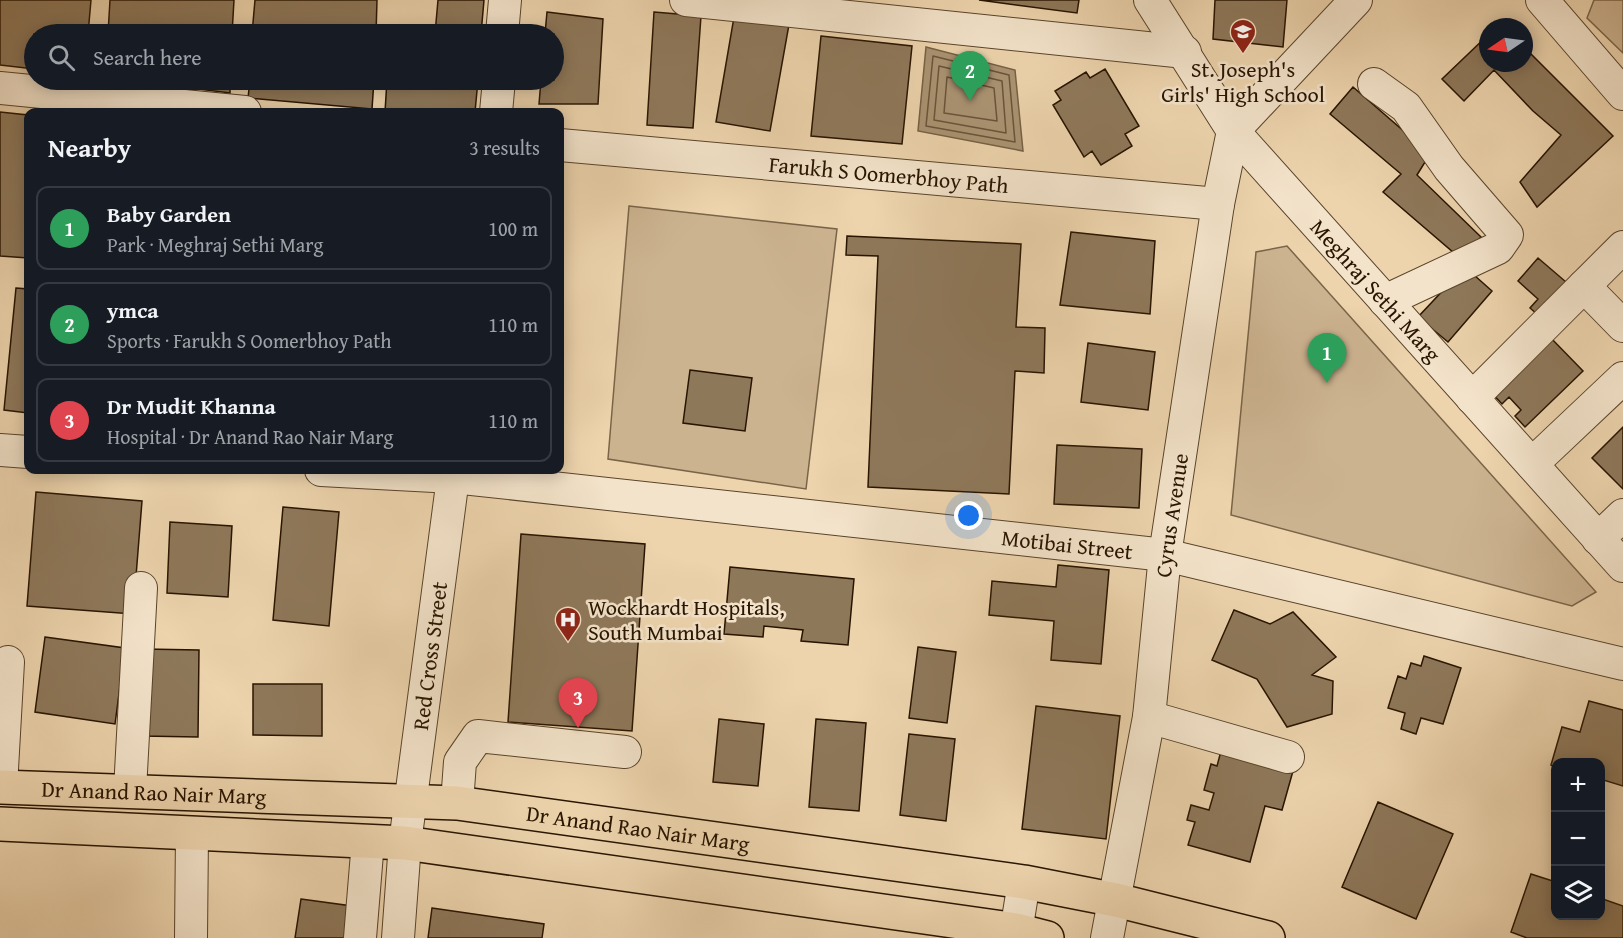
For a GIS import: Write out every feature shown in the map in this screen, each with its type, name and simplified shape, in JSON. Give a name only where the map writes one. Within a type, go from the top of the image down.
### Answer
[{"type":"main road","name":"Dr Anand Rao Nair Marg","points":[[1,787],[457,803],[1024,882],[1116,900],[1268,938]]},
{"type":"main road","name":"Dr Anand Rao Nair Marg","points":[[0,824],[405,843],[1047,938]]},
{"type":"street","points":[[503,24],[505,0]]},
{"type":"street","points":[[686,0],[1185,52]]},
{"type":"street","name":"Meghraj Sethi Marg","points":[[1150,0],[1233,131],[1623,566]]},
{"type":"street","points":[[1233,131],[1356,0]]},
{"type":"street","points":[[1542,0],[1623,94]]},
{"type":"street","points":[[1374,84],[1406,107],[1449,168],[1507,235],[1498,248],[1385,301]]},
{"type":"street","points":[[0,88],[204,108]]},
{"type":"street","points":[[496,108],[498,90]]},
{"type":"street","name":"Cyrus Avenue","points":[[1107,938],[1149,717],[1165,555],[1218,204],[1233,131]]},
{"type":"street","name":"Farukh S Oomerbhoy Path","points":[[564,145],[1218,204]]},
{"type":"street","points":[[1472,398],[1623,247]]},
{"type":"street","points":[[1584,286],[1623,326]]},
{"type":"street","points":[[1532,464],[1623,378]]},
{"type":"street","points":[[0,450],[24,452]]},
{"type":"street","name":"Red Cross Street","points":[[398,938],[405,843],[454,474]]},
{"type":"street","name":"Motibai Street","points":[[463,474],[1165,555],[1623,664]]},
{"type":"street","points":[[1598,539],[1623,515]]},
{"type":"street","points":[[130,790],[141,588]]},
{"type":"street","points":[[1,787],[8,662]]},
{"type":"street","points":[[1149,717],[1288,757]]},
{"type":"street","points":[[457,803],[460,762],[478,736],[625,752]]},
{"type":"street","points":[[191,938],[192,833]]},
{"type":"street","points":[[360,938],[368,841]]},
{"type":"street","points":[[1016,934],[1024,882]]},
{"type":"shaded area","points":[[1594,0],[1623,0],[1623,53],[1587,18]]},
{"type":"shaded area","points":[[629,206],[837,229],[806,489],[608,459]]},
{"type":"shaded area","points":[[1287,246],[1596,592],[1572,606],[1231,515],[1256,252]]},
{"type":"water","points":[[926,47],[1015,70],[1023,151],[918,131]]},
{"type":"building","points":[[0,0],[91,0],[89,24],[24,24],[24,68],[0,65]]},
{"type":"building","points":[[110,0],[234,0],[233,24],[109,24]]},
{"type":"building","points":[[255,0],[377,0],[376,24],[253,24]]},
{"type":"building","points":[[438,0],[484,0],[482,24],[436,24]]},
{"type":"building","points":[[979,0],[1079,0],[1077,13]]},
{"type":"building","points":[[1215,0],[1287,0],[1283,47],[1213,39]]},
{"type":"building","points":[[547,12],[603,19],[598,104],[539,104],[540,90],[564,90],[564,24],[546,24]]},
{"type":"building","points":[[654,12],[701,16],[693,128],[647,125]]},
{"type":"building","points":[[734,17],[790,19],[770,131],[716,122]]},
{"type":"building","points":[[821,36],[912,46],[902,144],[811,136]]},
{"type":"building","points":[[1479,44],[1479,72],[1492,72],[1464,101],[1442,79]]},
{"type":"building","points":[[1533,56],[1613,136],[1537,207],[1520,182],[1561,135],[1533,111],[1496,72],[1533,72]]},
{"type":"building","points":[[1105,69],[1139,126],[1125,134],[1132,146],[1101,165],[1092,151],[1084,157],[1053,105],[1061,100],[1055,91],[1086,72],[1090,78]]},
{"type":"building","points":[[1353,87],[1430,154],[1417,175],[1481,237],[1461,259],[1383,192],[1401,174],[1330,114]]},
{"type":"building","points":[[206,90],[230,90],[230,93]]},
{"type":"building","points":[[249,90],[373,90],[372,108],[248,98]]},
{"type":"building","points":[[386,90],[477,90],[475,108],[385,108]]},
{"type":"building","points":[[0,112],[24,115],[24,258],[0,256]]},
{"type":"building","points":[[1071,232],[1155,241],[1150,314],[1060,305]]},
{"type":"building","points":[[847,236],[1021,244],[1016,327],[1045,328],[1044,373],[1015,371],[1009,494],[868,487],[878,256],[846,255]]},
{"type":"building","points":[[1538,258],[1566,282],[1538,315],[1530,308],[1538,299],[1518,281]]},
{"type":"building","points":[[1465,267],[1492,291],[1448,342],[1418,317]]},
{"type":"building","points":[[16,288],[24,289],[24,412],[4,410]]},
{"type":"building","points":[[1548,335],[1583,371],[1525,427],[1515,416],[1521,410],[1509,397],[1502,404],[1490,391]]},
{"type":"building","points":[[1088,343],[1155,352],[1148,410],[1081,402]]},
{"type":"building","points":[[690,370],[752,378],[745,431],[683,423]]},
{"type":"building","points":[[1623,427],[1623,489],[1592,458]]},
{"type":"building","points":[[1057,445],[1142,449],[1139,508],[1054,504]]},
{"type":"building","points":[[36,492],[142,501],[133,614],[27,606]]},
{"type":"building","points":[[283,507],[339,512],[329,626],[273,620]]},
{"type":"building","points":[[170,522],[232,526],[228,597],[167,593]]},
{"type":"building","points":[[521,534],[645,544],[632,731],[508,722]]},
{"type":"building","points":[[1058,565],[1109,570],[1101,664],[1051,660],[1054,621],[989,615],[992,581],[1056,587]]},
{"type":"building","points":[[730,567],[854,579],[848,645],[801,641],[803,630],[764,626],[763,637],[724,634]]},
{"type":"building","points":[[1234,610],[1270,624],[1293,612],[1336,657],[1312,675],[1333,681],[1332,714],[1287,727],[1257,679],[1212,660]]},
{"type":"building","points":[[45,637],[125,648],[115,724],[35,712]]},
{"type":"building","points":[[918,647],[956,652],[947,723],[909,718]]},
{"type":"building","points":[[144,649],[199,650],[198,737],[142,736]]},
{"type":"building","points":[[1424,656],[1461,668],[1443,724],[1421,718],[1416,734],[1401,729],[1405,713],[1388,708],[1398,676],[1406,679],[1411,663],[1421,666]]},
{"type":"building","points":[[253,684],[322,684],[322,736],[253,735]]},
{"type":"building","points":[[1589,701],[1623,710],[1623,786],[1605,781],[1605,758],[1553,758],[1562,727],[1580,732]]},
{"type":"building","points":[[1036,706],[1120,716],[1106,839],[1022,829]]},
{"type":"building","points":[[719,719],[764,724],[758,786],[713,782]]},
{"type":"building","points":[[816,719],[866,723],[859,811],[809,807]]},
{"type":"building","points":[[909,734],[955,739],[946,821],[900,815]]},
{"type":"building","points":[[1221,751],[1293,771],[1282,810],[1265,806],[1250,862],[1188,845],[1195,822],[1187,820],[1191,805],[1209,810],[1214,793],[1204,790],[1211,764],[1217,766]]},
{"type":"building","points":[[1378,802],[1453,834],[1416,919],[1342,887]]},
{"type":"building","points":[[1531,874],[1551,880],[1551,920],[1605,920],[1605,900],[1623,906],[1623,938],[1527,938],[1511,932]]},
{"type":"building","points":[[301,899],[352,906],[347,938],[295,938]]},
{"type":"building","points":[[432,908],[544,924],[542,938],[428,938]]},
{"type":"place","name":"St. Joseph's Girls' High School","points":[[1243,55]]},
{"type":"place","name":"ymca","points":[[970,101]]},
{"type":"place","name":"Baby Garden","points":[[1327,383]]},
{"type":"place","name":"Wockhardt Hospitals, South Mumbai","points":[[568,643]]},
{"type":"place","name":"Dr Mudit Khanna","points":[[578,728]]}]
